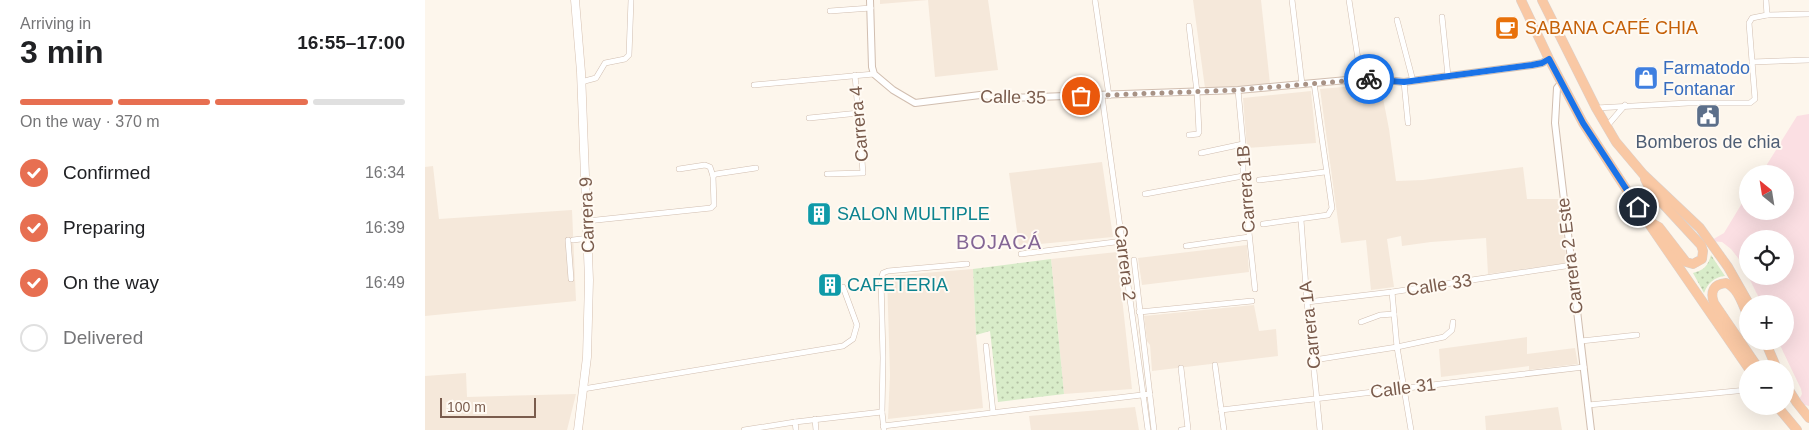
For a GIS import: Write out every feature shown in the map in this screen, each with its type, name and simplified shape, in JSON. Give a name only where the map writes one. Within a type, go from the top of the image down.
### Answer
[{"type":"highway","points":[[1521,0],[1561,83],[1583,123],[1647,221],[1743,360]]},
{"type":"highway","points":[[1542,0],[1596,108],[1616,142],[1643,174],[1700,228],[1744,295]]},
{"type":"highway","points":[[1643,174],[1651,191],[1701,245],[1703,251],[1702,259],[1693,264],[1686,262],[1659,227],[1647,221]]},
{"type":"highway","points":[[1739,297],[1735,289],[1726,283],[1721,283],[1712,290],[1711,296],[1713,303],[1739,340]]},
{"type":"highway","points":[[1794,398],[1809,418]]},
{"type":"highway","points":[[1785,415],[1797,430]]},
{"type":"main road","name":"Carrera 9","points":[[575,0],[589,238],[587,358],[578,430]]},
{"type":"street","points":[[581,82],[596,78],[605,62],[625,59],[629,56],[631,43],[631,0]]},
{"type":"street","name":"Carrera 4","points":[[870,0],[871,59],[874,74]]},
{"type":"street","name":"Carrera 2","points":[[1095,0],[1136,341],[1147,395],[1148,430]]},
{"type":"street","points":[[1292,0],[1303,84]]},
{"type":"street","points":[[1349,0],[1361,79]]},
{"type":"street","points":[[1766,0],[1767,15]]},
{"type":"street","points":[[830,11],[871,8]]},
{"type":"street","points":[[1596,108],[1625,105],[1750,103],[1755,99],[1749,23],[1752,18],[1767,15],[1809,14]]},
{"type":"street","points":[[1442,18],[1448,76]]},
{"type":"street","points":[[1397,20],[1413,81]]},
{"type":"street","points":[[1189,26],[1197,92],[1199,133],[1189,135]]},
{"type":"street","name":"Calle 35","points":[[874,74],[893,90],[915,103],[980,95],[1009,98],[1106,96],[1238,90],[1361,79],[1404,82],[1537,64],[1549,59]]},
{"type":"street","points":[[1752,62],[1809,60]]},
{"type":"street","points":[[754,85],[874,74]]},
{"type":"street","name":"Carrera 4","points":[[827,174],[863,173],[855,75]]},
{"type":"street","points":[[1404,82],[1408,123]]},
{"type":"street","name":"Carrera 2 Este","points":[[1561,83],[1557,88],[1555,123],[1591,430]]},
{"type":"street","points":[[1263,224],[1328,215],[1332,208],[1325,172],[1314,84]]},
{"type":"street","name":"Carrera 1B","points":[[1238,90],[1243,144],[1243,176],[1255,288]]},
{"type":"street","points":[[1607,126],[1625,105]]},
{"type":"street","points":[[809,118],[859,113]]},
{"type":"street","points":[[1201,152],[1243,144]]},
{"type":"street","points":[[587,221],[711,208],[715,202],[713,176],[710,167],[705,165],[679,169]]},
{"type":"street","points":[[713,176],[756,168]]},
{"type":"street","points":[[1259,180],[1325,172]]},
{"type":"street","points":[[1145,194],[1243,176]]},
{"type":"street","name":"Carrera 1A","points":[[1301,220],[1307,302],[1321,430]]},
{"type":"street","points":[[1186,246],[1249,237]]},
{"type":"street","points":[[571,279],[571,240],[589,238]]},
{"type":"street","points":[[1021,254],[1123,241]]},
{"type":"street","points":[[1133,260],[1143,340],[1147,395],[1154,430]]},
{"type":"street","points":[[967,264],[905,269],[883,273],[881,279],[883,428],[993,412],[1147,395]]},
{"type":"street","name":"Calle 33","points":[[1307,302],[1392,292],[1572,265]]},
{"type":"street","points":[[583,389],[843,346],[853,339],[857,325],[843,287]]},
{"type":"street","points":[[1392,292],[1397,347],[1411,430]]},
{"type":"street","points":[[1139,312],[1252,301]]},
{"type":"street","points":[[1361,322],[1380,315],[1394,314]]},
{"type":"street","points":[[1313,360],[1397,347],[1444,337],[1452,330],[1453,322]]},
{"type":"street","points":[[1581,341],[1637,335]]},
{"type":"street","points":[[1136,341],[1143,340]]},
{"type":"street","points":[[986,346],[993,412]]},
{"type":"street","points":[[1215,365],[1224,430]]},
{"type":"street","name":"Calle 31","points":[[1221,410],[1584,366]]},
{"type":"street","points":[[1181,368],[1188,429],[1181,430]]},
{"type":"street","points":[[1588,405],[1739,391]]},
{"type":"street","points":[[744,430],[815,419],[882,412]]},
{"type":"street","points":[[815,419],[816,430]]},
{"type":"street","points":[[795,422],[797,430]]},
{"type":"shaded area","points":[[880,0],[928,0],[880,4]]},
{"type":"shaded area","points":[[928,0],[988,0],[998,70],[935,77]]},
{"type":"shaded area","points":[[1193,0],[1261,0],[1270,84],[1205,88]]},
{"type":"shaded area","points":[[1367,85],[1381,88],[1396,181],[1423,180],[1523,167],[1527,199],[1559,199],[1567,263],[1488,274],[1486,238],[1402,246],[1401,236],[1387,239],[1394,287],[1371,290],[1366,240],[1341,243],[1320,89]]},
{"type":"shaded area","points":[[1311,91],[1316,143],[1247,148],[1243,98]]},
{"type":"shaded area","points":[[1809,114],[1809,406],[1797,403],[1802,394],[1794,374],[1794,360],[1787,360],[1782,350],[1794,350],[1794,295],[1758,295],[1752,285],[1794,285],[1794,230],[1739,230],[1739,259],[1722,242],[1710,241],[1724,233],[1739,208],[1739,220],[1794,220],[1794,165],[1767,165],[1797,116]]},
{"type":"shaded area","points":[[1102,162],[1113,237],[1019,246],[1009,173]]},
{"type":"shaded area","points":[[433,166],[439,219],[572,210],[576,301],[425,316],[425,167]]},
{"type":"shaded area","points":[[1247,245],[1249,272],[1142,285],[1138,258]]},
{"type":"shaded area","points":[[1117,252],[1132,389],[1064,394],[1051,259]]},
{"type":"shaded area","points":[[973,269],[976,335],[983,408],[888,419],[890,375],[887,276]]},
{"type":"shaded area","points":[[1254,305],[1259,331],[1276,329],[1278,356],[1152,371],[1150,345],[1147,341],[1144,316]]},
{"type":"shaded area","points":[[1527,337],[1527,354],[1575,348],[1578,364],[1529,370],[1529,366],[1441,377],[1439,349]]},
{"type":"shaded area","points":[[466,373],[467,397],[576,394],[567,430],[425,430],[425,376]]},
{"type":"shaded area","points":[[1135,407],[1139,430],[1031,430],[1029,416]]},
{"type":"shaded area","points":[[1558,407],[1562,430],[1486,430],[1485,416]]},
{"type":"green space","points":[[1711,255],[1725,276],[1712,281],[1704,293],[1693,273],[1705,267]]},
{"type":"green space","points":[[1051,259],[1064,394],[998,402],[990,331],[976,335],[973,269]]},
{"type":"way so far","points":[[1081,96],[1238,90],[1369,79]]},
{"type":"place","name":"SABANA CAFÉ CHIA","points":[[1507,28]]},
{"type":"place","name":"Farmatodo Fontanar","points":[[1646,78]]},
{"type":"place","name":"Bomberos de chia","points":[[1708,116]]},
{"type":"place","name":"SALON MULTIPLE","points":[[819,214]]},
{"type":"place","name":"CAFETERIA","points":[[830,285]]},
{"type":"district","name":"BOJACÁ","points":[[999,242]]},
{"type":"route","points":[[1369,79],[1404,82],[1532,65],[1549,59],[1583,123],[1638,207]]}]
